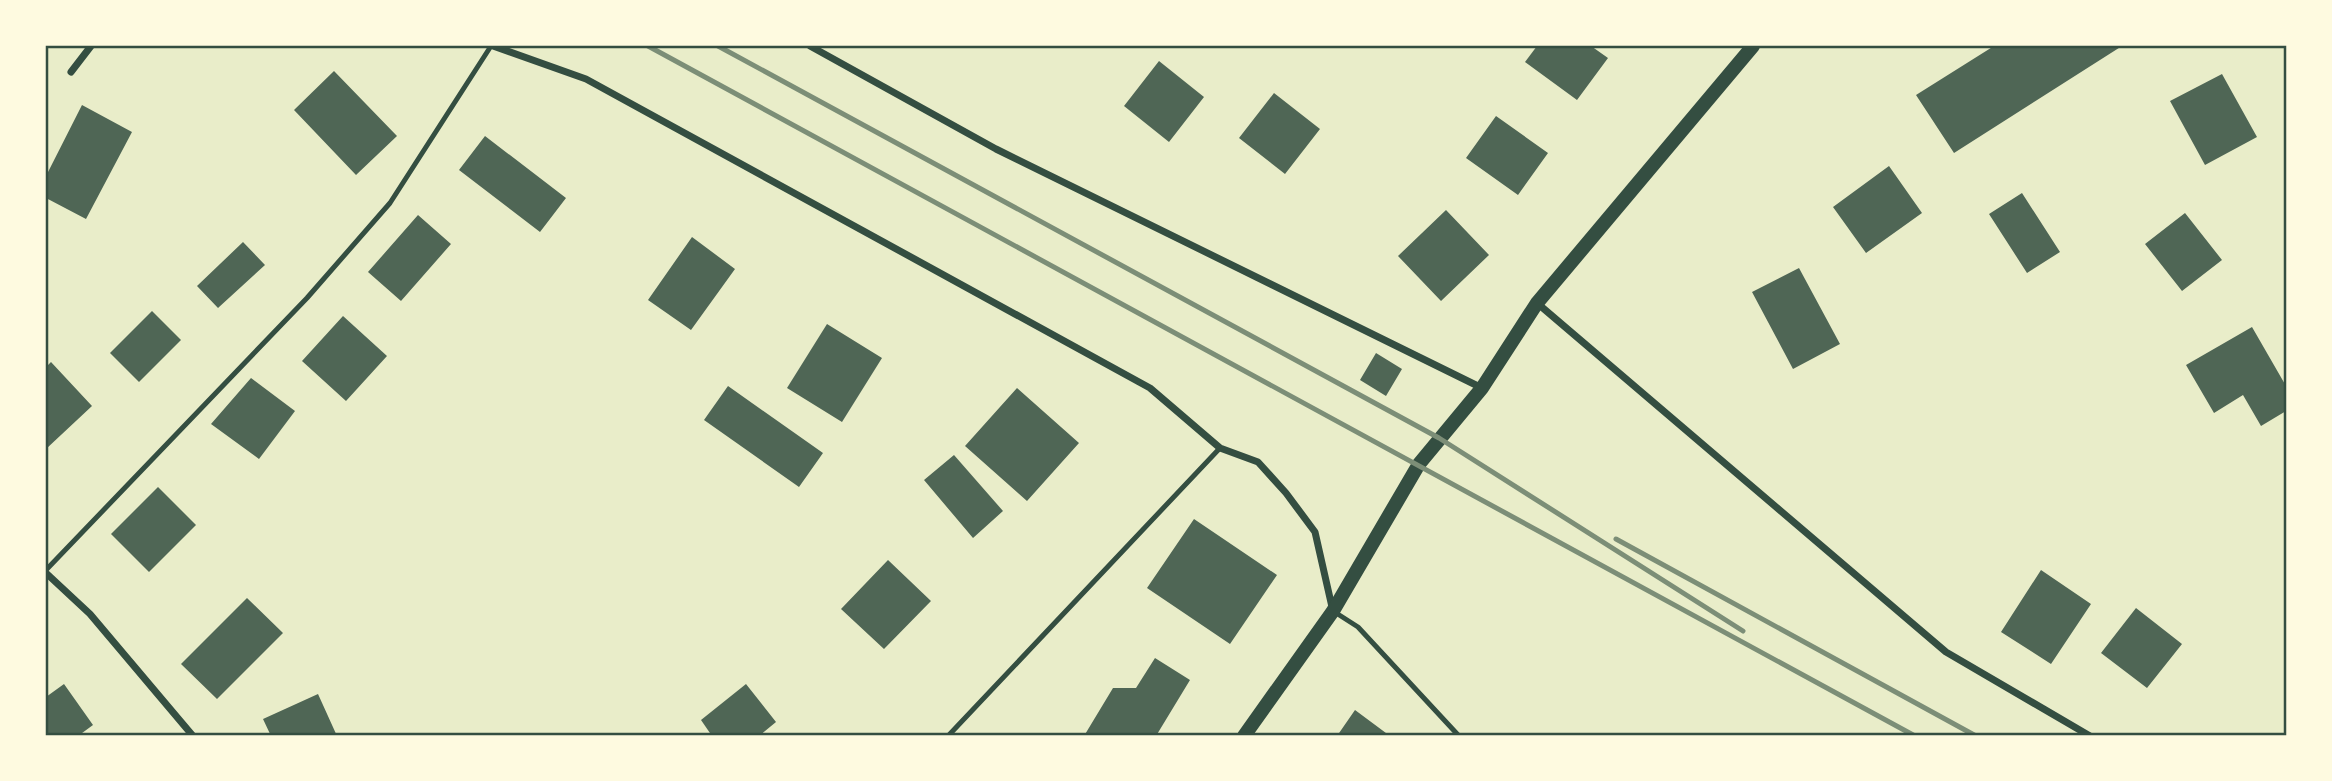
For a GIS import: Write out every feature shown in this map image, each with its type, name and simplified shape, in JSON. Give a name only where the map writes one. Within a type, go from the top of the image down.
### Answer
[{"type":"main road","points":[[1244,736],[1333,611],[1419,464],[1482,388],[1537,303],[1753,46]]},
{"type":"street","points":[[71,72],[90,46]]},
{"type":"street","points":[[492,46],[586,79],[1150,388],[1220,447],[1258,462],[1286,493],[1315,532],[1333,611]]},
{"type":"street","points":[[810,46],[996,149],[1482,388]]},
{"type":"street","points":[[1537,303],[1945,652],[2090,736]]},
{"type":"street","points":[[46,571],[90,614],[192,736]]},
{"type":"lane","points":[[46,571],[307,298],[390,203],[492,46]]},
{"type":"lane","points":[[948,736],[1220,447]]},
{"type":"lane","points":[[1333,611],[1358,627],[1459,736]]},
{"type":"building","points":[[1537,46],[1591,46],[1608,58],[1577,100],[1525,62]]},
{"type":"building","points":[[1994,46],[2122,46],[1954,153],[1916,95]]},
{"type":"building","points":[[1159,61],[1204,97],[1169,142],[1124,106]]},
{"type":"building","points":[[334,71],[397,136],[356,175],[294,110]]},
{"type":"building","points":[[2222,74],[2257,137],[2205,165],[2170,101]]},
{"type":"building","points":[[1274,93],[1320,129],[1285,174],[1239,138]]},
{"type":"building","points":[[82,105],[132,132],[86,219],[46,198],[46,176]]},
{"type":"building","points":[[1496,116],[1548,153],[1518,195],[1466,158]]},
{"type":"building","points":[[485,136],[566,198],[540,232],[459,170]]},
{"type":"building","points":[[1889,166],[1922,213],[1866,253],[1833,207]]},
{"type":"building","points":[[2022,193],[2060,252],[2027,273],[1989,214]]},
{"type":"building","points":[[1446,210],[1489,255],[1441,301],[1398,256]]},
{"type":"building","points":[[2185,213],[2222,260],[2182,291],[2145,244]]},
{"type":"building","points":[[418,215],[451,244],[401,301],[368,272]]},
{"type":"building","points":[[692,237],[735,269],[691,330],[648,300]]},
{"type":"building","points":[[243,242],[265,265],[218,308],[197,286]]},
{"type":"building","points":[[1799,268],[1840,344],[1793,369],[1752,292]]},
{"type":"building","points":[[152,311],[181,340],[139,382],[110,353]]},
{"type":"building","points":[[343,316],[387,356],[346,401],[302,361]]},
{"type":"building","points":[[827,324],[882,358],[842,422],[787,388]]},
{"type":"building","points":[[2252,327],[2286,386],[2286,411],[2261,426],[2243,395],[2214,413],[2186,365]]},
{"type":"building","points":[[1376,353],[1402,369],[1386,396],[1360,380]]},
{"type":"building","points":[[51,362],[92,406],[46,449],[46,367]]},
{"type":"building","points":[[251,378],[295,411],[259,459],[211,424]]},
{"type":"building","points":[[728,386],[823,453],[799,487],[704,420]]},
{"type":"building","points":[[1017,388],[1079,443],[1027,501],[965,446]]},
{"type":"building","points":[[954,455],[1003,511],[973,538],[924,480]]},
{"type":"building","points":[[158,487],[196,525],[149,572],[111,534]]},
{"type":"building","points":[[1194,519],[1277,575],[1230,644],[1147,588]]},
{"type":"building","points":[[888,560],[931,601],[884,649],[841,609]]},
{"type":"building","points":[[2041,570],[2091,604],[2051,664],[2001,632]]},
{"type":"building","points":[[247,598],[283,633],[217,699],[181,664]]},
{"type":"building","points":[[2136,608],[2182,644],[2147,688],[2101,653]]},
{"type":"building","points":[[1155,658],[1190,680],[1156,736],[1084,736],[1113,688],[1136,688]]},
{"type":"building","points":[[64,684],[93,725],[78,736],[46,736],[46,697]]},
{"type":"building","points":[[746,684],[776,722],[759,736],[712,736],[701,720]]},
{"type":"building","points":[[318,694],[337,736],[271,736],[263,719]]},
{"type":"building","points":[[1355,710],[1390,736],[1337,736]]},
{"type":"railway","points":[[648,46],[1915,736]]},
{"type":"railway","points":[[718,46],[1439,438],[1743,631]]},
{"type":"railway","points":[[1616,539],[1976,736]]}]
